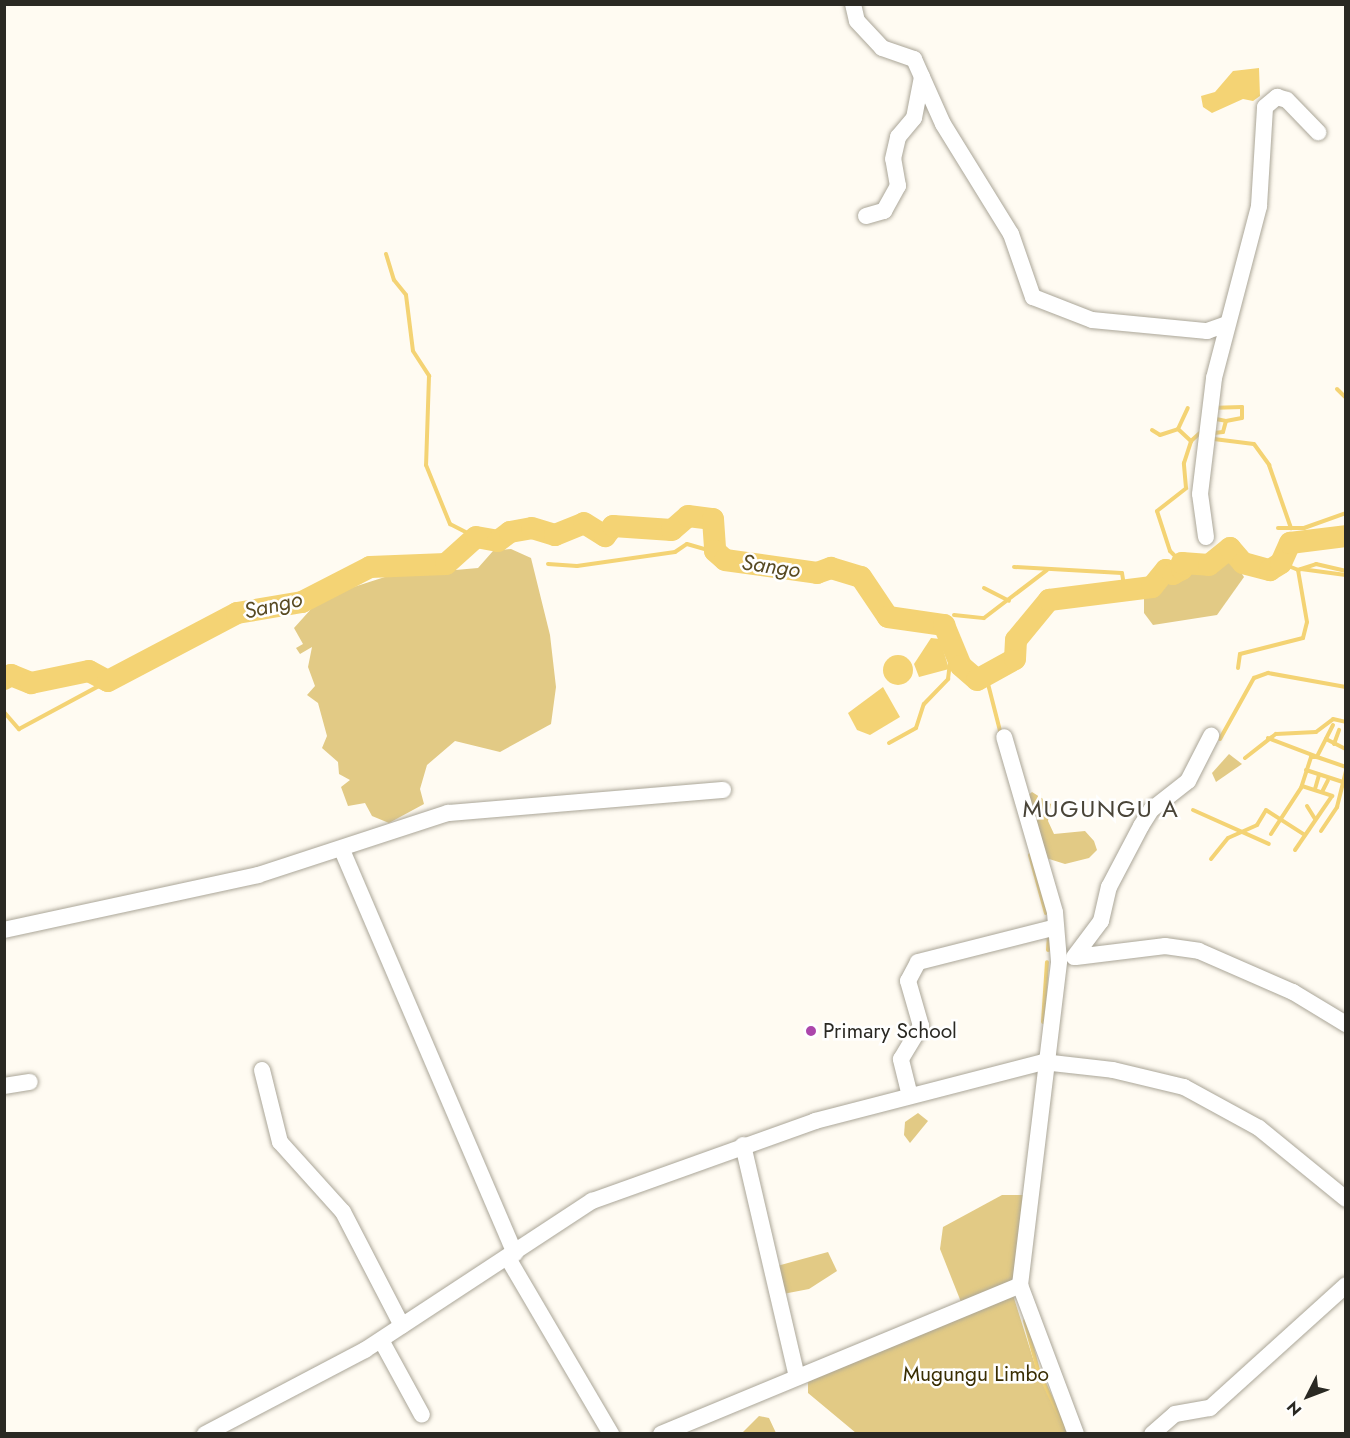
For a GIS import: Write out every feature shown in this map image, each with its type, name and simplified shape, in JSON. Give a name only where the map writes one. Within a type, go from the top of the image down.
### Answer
[{"type":"street","points":[[853,4],[857,21],[882,48],[914,59],[960,153],[1011,234],[1033,297],[1092,320],[1207,331],[1227,324]]},
{"type":"street","points":[[866,216],[884,211],[898,186],[893,159],[898,137],[914,118],[922,77]]},
{"type":"street","points":[[1206,537],[1200,494],[1222,345],[1259,207],[1265,107],[1277,97],[1287,100],[1318,132]]},
{"type":"street","points":[[1207,331],[1222,345]]},
{"type":"street","points":[[1076,957],[1101,921],[1110,887],[1141,826],[1151,810],[1188,781],[1212,736]]},
{"type":"street","points":[[1004,737],[1056,927],[1059,961],[1042,1062],[1020,1285],[1076,1434]]},
{"type":"street","points":[[4,930],[258,875],[342,850],[448,813],[723,790]]},
{"type":"street","points":[[342,850],[512,1257],[611,1434]]},
{"type":"street","points":[[910,1096],[901,1059],[921,1026],[908,981],[918,962],[1056,927]]},
{"type":"street","points":[[1059,961],[1165,946],[1199,951],[1293,992],[1346,1024]]},
{"type":"street","points":[[206,1434],[381,1340],[512,1257],[592,1201],[743,1145],[910,1096],[1042,1062],[1113,1070],[1184,1087],[1259,1128],[1346,1199]]},
{"type":"street","points":[[262,1070],[280,1142],[343,1212],[402,1326]]},
{"type":"street","points":[[4,1086],[30,1082]]},
{"type":"street","points":[[743,1145],[797,1377]]},
{"type":"street","points":[[661,1434],[1020,1285]]},
{"type":"street","points":[[1152,1434],[1175,1414],[1210,1408],[1346,1285]]},
{"type":"street","points":[[381,1340],[422,1415]]},
{"type":"green space","points":[[511,549],[531,558],[550,635],[556,687],[551,724],[500,752],[455,741],[427,765],[420,789],[424,804],[389,823],[372,816],[365,803],[348,806],[341,787],[350,780],[339,774],[338,762],[322,748],[327,736],[318,703],[307,695],[315,686],[308,667],[312,647],[300,654],[296,648],[303,644],[294,628],[312,608],[307,602],[388,576],[478,568],[493,551]]},
{"type":"green space","points":[[1233,561],[1244,577],[1217,615],[1153,625],[1144,613],[1144,597],[1165,580]]},
{"type":"green space","points":[[1229,754],[1242,764],[1216,782],[1212,773]]},
{"type":"green space","points":[[1032,792],[1051,804],[1048,821],[1054,834],[1085,831],[1094,841],[1097,850],[1089,858],[1065,864],[1046,858],[1025,798]]},
{"type":"green space","points":[[918,1113],[928,1121],[910,1143],[904,1135],[905,1122]]},
{"type":"green space","points":[[1002,1195],[1024,1195],[1013,1278],[1009,1285],[961,1302],[940,1249],[943,1227]]},
{"type":"green space","points":[[828,1252],[837,1271],[809,1289],[783,1294],[777,1266]]},
{"type":"green space","name":"Mugungu Limbo","points":[[1013,1295],[1037,1371],[1067,1433],[856,1433],[808,1393],[808,1382],[831,1370]]},
{"type":"green space","points":[[759,1416],[769,1418],[776,1433],[742,1433]]},
{"type":"shaded area","points":[[1259,68],[1260,96],[1253,101],[1243,99],[1212,113],[1203,107],[1201,96],[1215,92],[1233,71]]},
{"type":"shaded area","points":[[931,638],[940,639],[949,669],[919,677],[914,664]]},
{"type":"shaded area","points":[[898,655],[909,659],[913,670],[909,681],[898,685],[887,681],[883,670],[887,659]]},
{"type":"shaded area","points":[[883,687],[900,717],[870,735],[857,730],[848,713]]},
{"type":"waterway","points":[[386,254],[394,280],[406,295],[413,351],[429,376],[426,465],[450,524],[476,537]]},
{"type":"waterway","points":[[1337,389],[1346,398]]},
{"type":"waterway","points":[[1214,433],[1223,432],[1226,421],[1242,418],[1242,407],[1217,408]]},
{"type":"waterway","points":[[1152,430],[1160,435],[1178,429],[1188,408]]},
{"type":"waterway","points":[[1216,419],[1226,421]]},
{"type":"waterway","points":[[1178,429],[1191,441]]},
{"type":"waterway","points":[[1182,563],[1170,551],[1157,511],[1186,488],[1184,463],[1191,441],[1202,431]]},
{"type":"waterway","points":[[1214,439],[1254,444],[1269,465],[1291,528]]},
{"type":"waterway","points":[[1278,528],[1304,528],[1346,513]]},
{"type":"waterway","name":"Sango","points":[[4,679],[11,675],[31,683],[89,671],[108,681],[237,613],[302,602],[370,567],[446,564],[476,537],[498,541],[510,532],[532,528],[555,535],[584,523],[605,536],[613,526],[672,530],[688,516],[713,519],[715,551],[725,560],[817,573],[831,568],[861,577],[888,617],[944,625],[961,666],[977,680],[1015,659],[1016,640],[1049,600],[1152,587],[1166,570],[1173,574],[1182,569],[1182,563],[1209,565],[1230,548],[1243,563],[1270,570],[1281,563],[1290,543],[1346,536]]},
{"type":"waterway","points":[[548,564],[577,566],[675,552],[687,544],[718,553]]},
{"type":"waterway","points":[[1281,563],[1298,570],[1316,564],[1346,571]]},
{"type":"waterway","points":[[1014,567],[1122,573],[1125,591]]},
{"type":"waterway","points":[[1301,569],[1346,575]]},
{"type":"waterway","points":[[954,615],[984,618],[1047,570]]},
{"type":"waterway","points":[[1238,668],[1240,654],[1303,638],[1307,622],[1298,570]]},
{"type":"waterway","points":[[984,588],[1009,601]]},
{"type":"waterway","points":[[889,743],[916,728],[924,704],[948,679],[952,644]]},
{"type":"waterway","points":[[1220,739],[1254,678],[1268,673],[1346,687]]},
{"type":"waterway","points":[[986,676],[1001,735]]},
{"type":"waterway","points":[[4,712],[19,729],[108,681]]},
{"type":"waterway","points":[[1245,758],[1276,734],[1316,732],[1333,719],[1346,722]]},
{"type":"waterway","points":[[1333,725],[1317,757],[1346,767]]},
{"type":"waterway","points":[[1334,744],[1339,730]]},
{"type":"waterway","points":[[1268,738],[1315,756]]},
{"type":"waterway","points":[[1326,739],[1346,749]]},
{"type":"waterway","points":[[1271,834],[1301,788],[1311,757],[1317,757]]},
{"type":"waterway","points":[[1306,770],[1342,782]]},
{"type":"waterway","points":[[1321,831],[1337,807],[1346,771]]},
{"type":"waterway","points":[[1315,789],[1319,775]]},
{"type":"waterway","points":[[1322,792],[1328,780]]},
{"type":"waterway","points":[[1302,786],[1332,796]]},
{"type":"waterway","points":[[1295,850],[1332,796]]},
{"type":"waterway","points":[[1307,806],[1315,819]]},
{"type":"waterway","points":[[1193,810],[1269,844]]},
{"type":"waterway","points":[[1211,859],[1228,838],[1257,825],[1266,810],[1305,835]]},
{"type":"waterway","points":[[1030,855],[1046,913]]},
{"type":"waterway","points":[[1048,950],[1049,935]]},
{"type":"waterway","points":[[1043,1022],[1047,962]]},
{"type":"waterway","points":[[1025,1321],[1038,1370],[1064,1426]]},
{"type":"place","name":"Primary School","points":[[811,1031]]},
{"type":"district","name":"MUGUNGU A","points":[[1101,809]]}]
